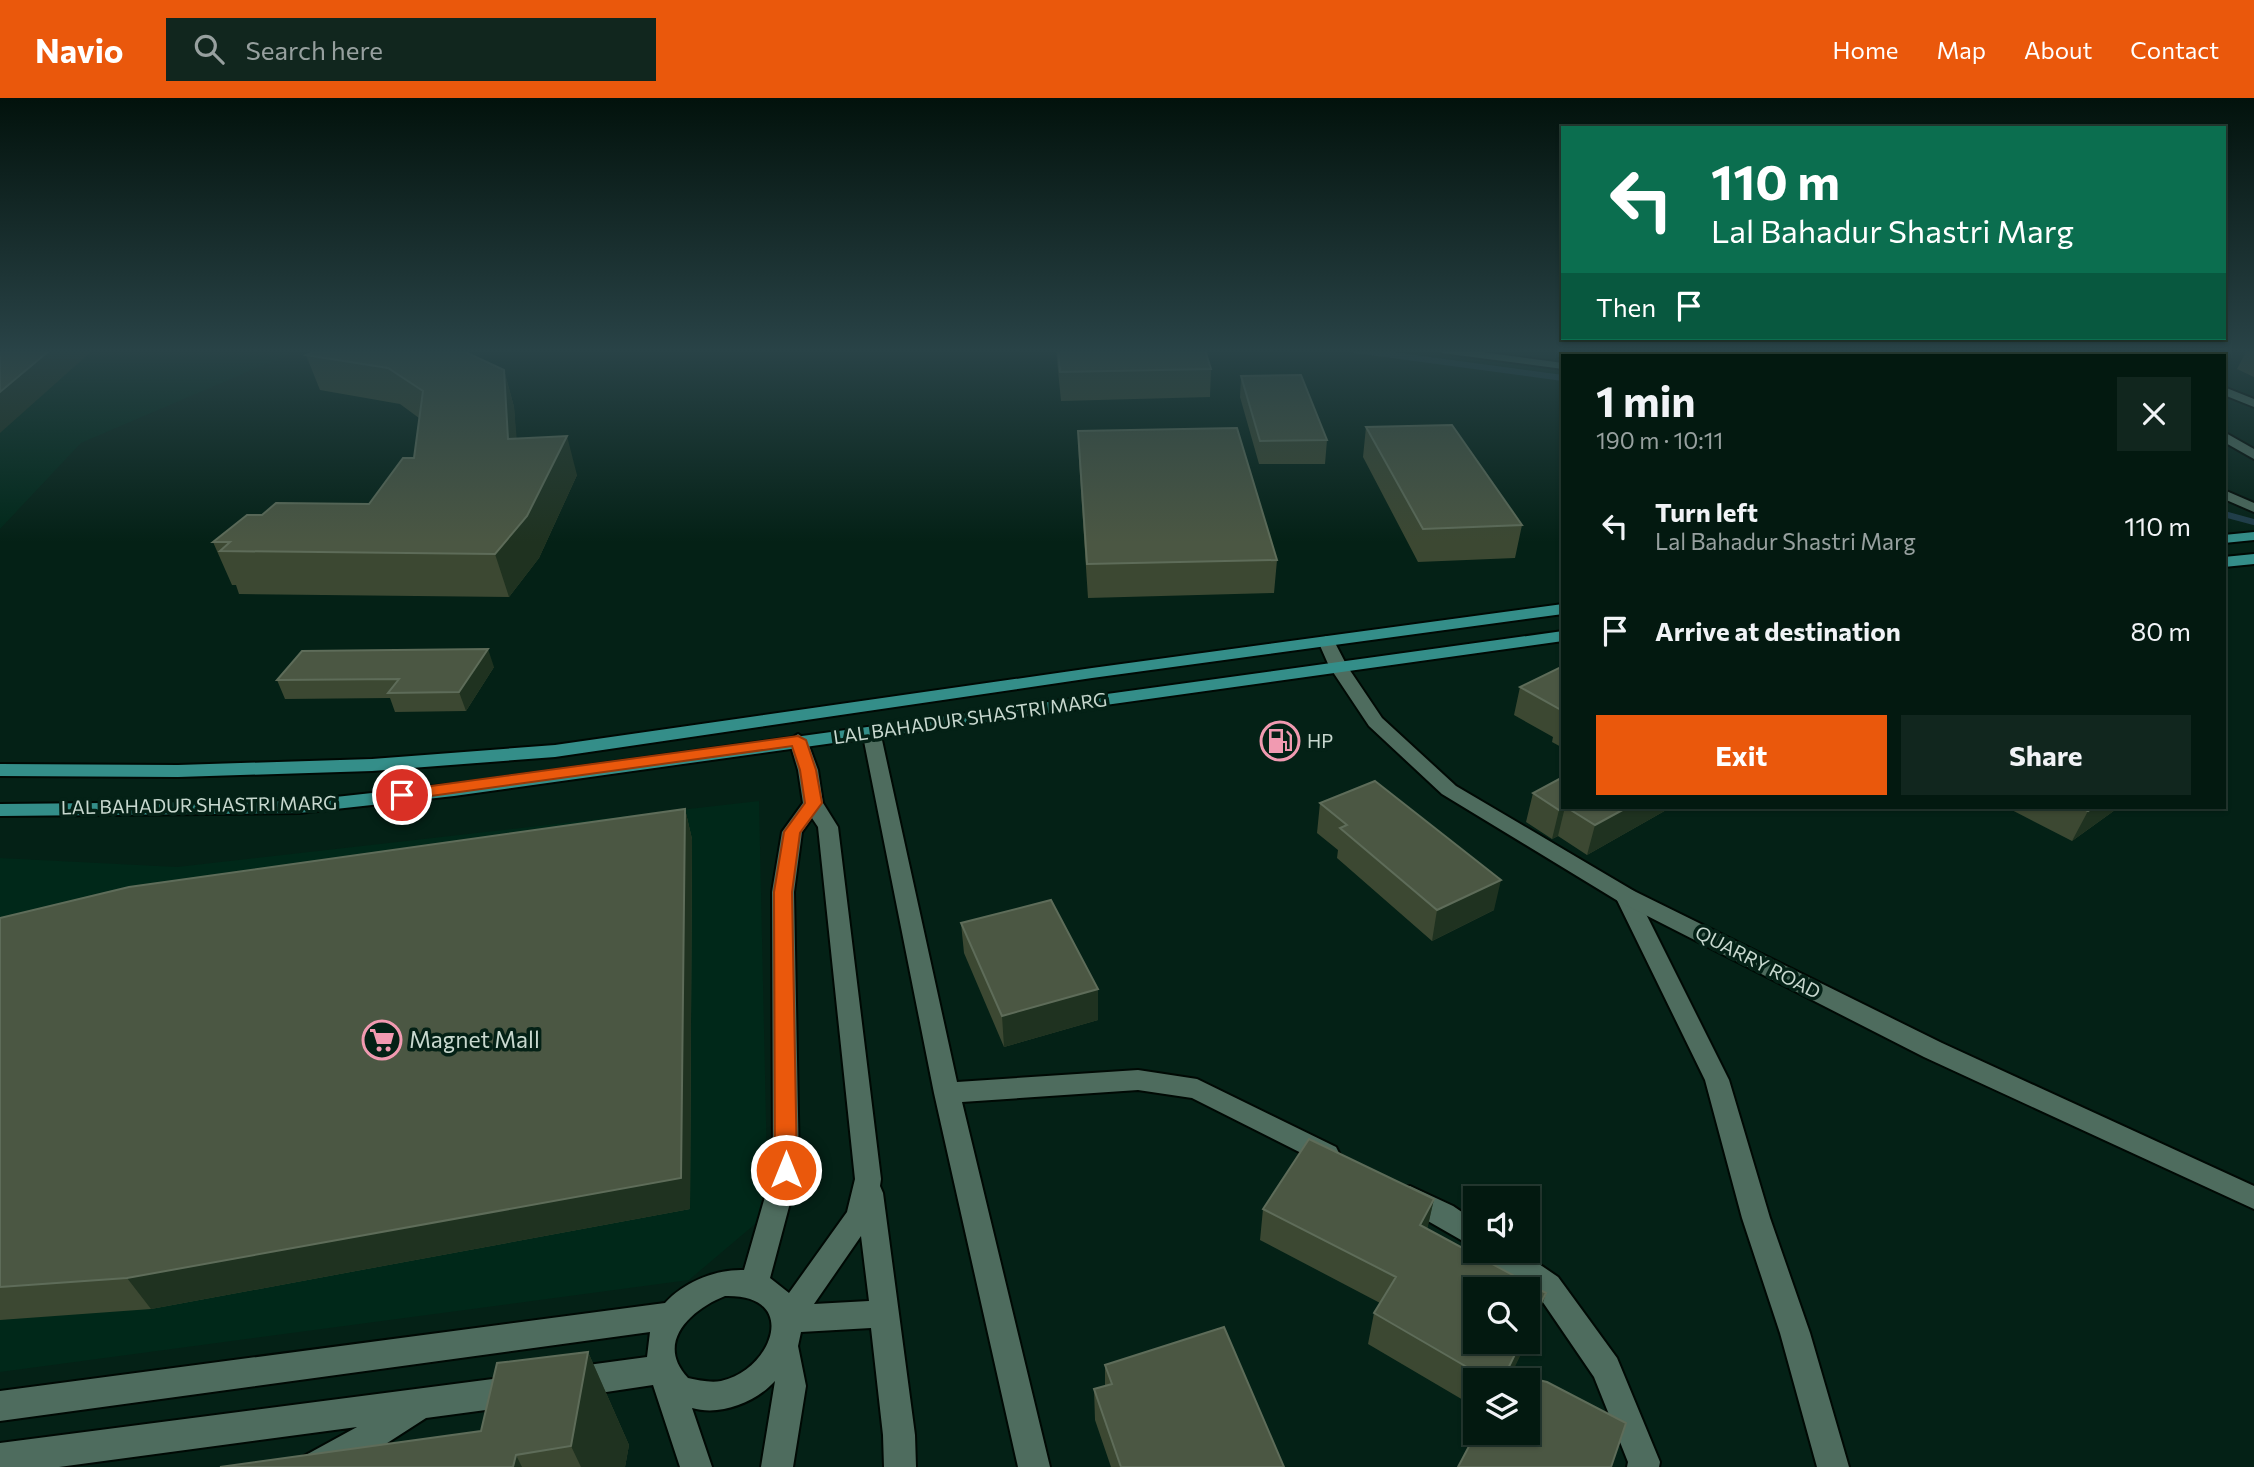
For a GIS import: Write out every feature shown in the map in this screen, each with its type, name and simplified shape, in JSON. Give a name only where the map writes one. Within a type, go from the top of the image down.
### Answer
[{"type":"main road","points":[[2226,539],[2254,536]]},
{"type":"main road","points":[[2226,562],[2254,559]]},
{"type":"main road","name":"LAL BAHADUR SHASTRI MARG","points":[[0,770],[178,771],[358,765],[555,751],[1561,609]]},
{"type":"main road","name":"LAL BAHADUR SHASTRI MARG","points":[[0,810],[299,807],[454,790],[798,740],[1189,689],[1561,636]]},
{"type":"street","points":[[2226,437],[2254,455]]},
{"type":"street","points":[[2226,482],[2254,494]]},
{"type":"street","points":[[2226,495],[2254,508]]},
{"type":"street","name":"QUARRY ROAD","points":[[1326,641],[1338,666],[1374,722],[1449,790],[1626,896],[1933,1050],[2254,1198]]},
{"type":"street","points":[[871,731],[947,1093],[1034,1467]]},
{"type":"street","points":[[798,740],[808,770],[813,803],[828,827],[900,1435],[900,1467]]},
{"type":"street","points":[[754,1284],[786,1170],[783,892],[792,832],[813,803]]},
{"type":"street","points":[[1626,896],[1717,1080],[1756,1218],[1794,1333],[1833,1467]]},
{"type":"street","points":[[947,1093],[1138,1080],[1197,1089],[1344,1164]]},
{"type":"street","points":[[663,1369],[679,1390],[707,1397],[738,1392],[766,1373],[785,1333],[860,1216],[868,1179]]},
{"type":"street","points":[[1393,1189],[1443,1214],[1463,1228]]},
{"type":"street","points":[[1514,1263],[1548,1286],[1606,1368],[1644,1462],[1643,1467]]},
{"type":"street","points":[[696,1467],[663,1369],[660,1343],[673,1315],[696,1294],[725,1283],[754,1284],[776,1297],[785,1333],[790,1386],[777,1467]]},
{"type":"street","points":[[785,1333],[885,1314]]},
{"type":"street","points":[[3,1411],[673,1315]]},
{"type":"street","points":[[0,1459],[421,1405],[663,1369]]},
{"type":"street","points":[[315,1467],[330,1461],[421,1405]]},
{"type":"shaded area","points":[[0,414],[149,414],[81,443],[0,529]]},
{"type":"shaded area","name":"Magnet Mall","points":[[759,801],[768,1213],[689,1280],[0,1372],[0,858],[177,867]]},
{"type":"building","points":[[420,414],[507,414],[508,439],[567,436],[527,516],[495,554],[220,551],[230,542],[213,542],[247,515],[262,515],[276,503],[369,504],[403,458],[414,458]]},
{"type":"building","points":[[1252,414],[1317,414],[1327,440],[1260,441]]},
{"type":"building","points":[[1452,425],[1522,525],[1423,529],[1366,427]]},
{"type":"building","points":[[1237,428],[1277,560],[1087,564],[1078,431]]},
{"type":"building","points":[[488,649],[459,692],[388,693],[399,679],[277,680],[302,651]]},
{"type":"building","points":[[1561,667],[1561,710],[1520,687]]},
{"type":"building","points":[[1561,778],[1561,809],[1559,810],[1533,793]]},
{"type":"building","points":[[1375,781],[1501,880],[1437,910],[1340,828],[1347,825],[1320,803]]},
{"type":"building","name":"Magnet Mall","points":[[685,809],[681,1178],[127,1278],[0,1287],[0,918],[129,887]]},
{"type":"building","points":[[1569,809],[1624,809],[1595,825]]},
{"type":"building","points":[[1051,900],[1098,989],[1002,1016],[961,923]]},
{"type":"building","points":[[1309,1139],[1434,1199],[1420,1225],[1463,1248],[1463,1263],[1490,1263],[1516,1277],[1463,1277],[1463,1354],[1515,1354],[1508,1368],[1469,1368],[1374,1313],[1396,1277],[1263,1209]]},
{"type":"building","points":[[1540,1290],[1546,1293],[1540,1305]]},
{"type":"building","points":[[1224,1327],[1284,1467],[1121,1467],[1094,1389],[1112,1384],[1105,1365]]},
{"type":"building","points":[[588,1352],[571,1446],[516,1455],[513,1467],[220,1467],[481,1431],[497,1363]]},
{"type":"building","points":[[1540,1380],[1626,1423],[1611,1467],[1458,1467],[1470,1445],[1540,1445]]},
{"type":"waterway","points":[[2226,515],[2254,522]]},
{"type":"place","name":"HP","points":[[1280,741]]},
{"type":"place","name":"Magnet Mall","points":[[382,1040]]},
{"type":"route","points":[[402,795],[454,790],[798,740],[808,770],[813,803],[792,832],[783,892],[786,1170]]}]
